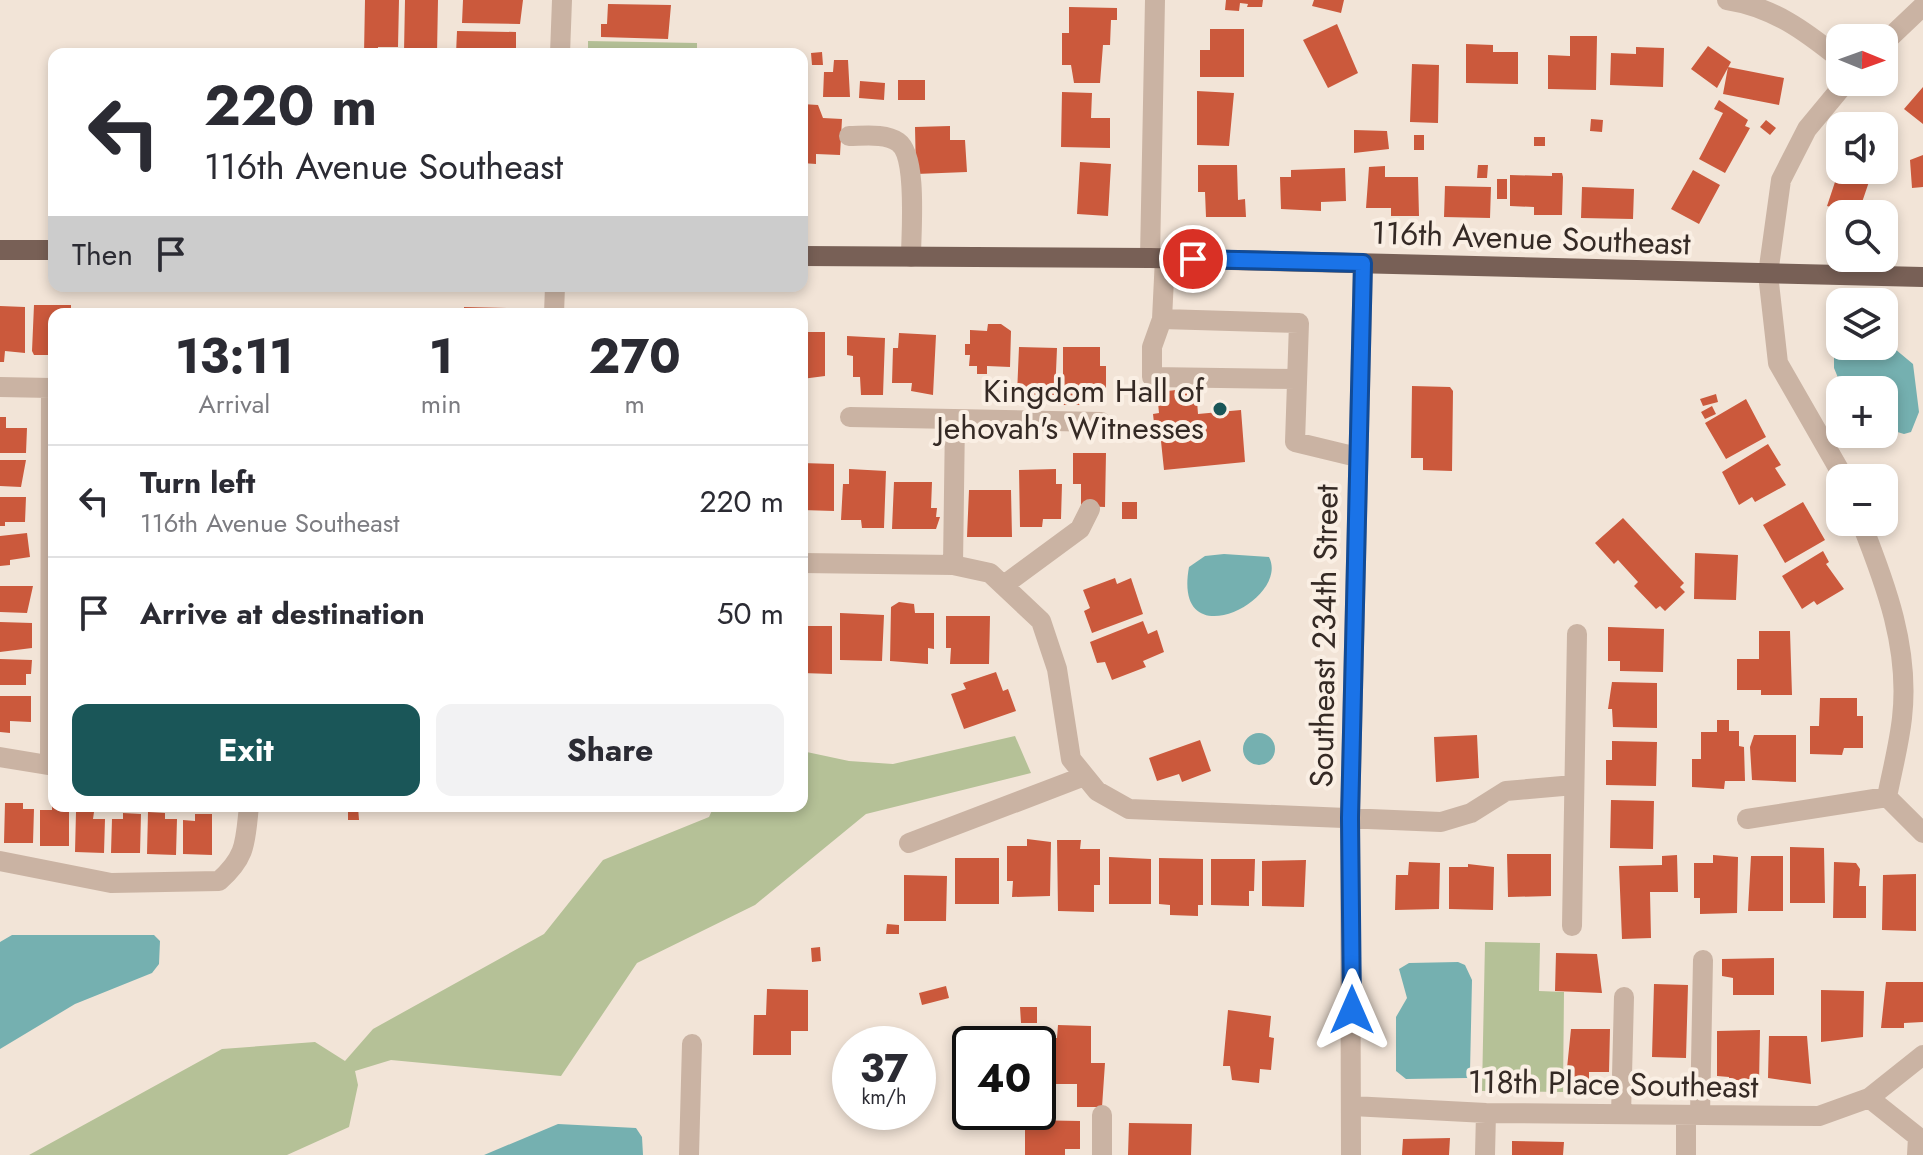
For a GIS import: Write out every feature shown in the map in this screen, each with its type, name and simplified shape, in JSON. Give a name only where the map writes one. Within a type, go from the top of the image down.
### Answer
[{"type":"main road","points":[[0,250],[48,250]]},
{"type":"main road","name":"116th Avenue Southeast","points":[[808,256],[1157,258],[1923,277]]},
{"type":"street","points":[[560,48],[562,0]]},
{"type":"street","points":[[1155,0],[1157,258],[1162,319],[1152,347],[1152,377],[1297,379]]},
{"type":"street","points":[[1727,0],[1750,4],[1798,26],[1826,48]]},
{"type":"street","points":[[1898,30],[1923,6]]},
{"type":"street","points":[[1834,96],[1807,129],[1781,180],[1768,274],[1778,363],[1836,464]]},
{"type":"street","points":[[849,136],[887,137],[900,143],[907,153],[911,179],[911,257]]},
{"type":"street","name":"Southeast 234th Street","points":[[1351,1155],[1350,818],[1363,263]]},
{"type":"street","points":[[1162,319],[1299,323],[1295,442],[1357,457]]},
{"type":"street","points":[[0,387],[48,388]]},
{"type":"street","points":[[850,417],[1101,422]]},
{"type":"street","points":[[953,565],[955,419]]},
{"type":"street","points":[[1004,585],[1080,529],[1090,509]]},
{"type":"street","points":[[1867,536],[1892,599],[1902,660],[1902,717],[1887,797]]},
{"type":"street","points":[[808,563],[953,565],[990,573],[1041,621],[1052,647],[1065,739],[1071,759],[1082,777],[1097,791],[1129,809],[1154,813],[1441,822],[1471,813],[1506,791],[1574,785]]},
{"type":"street","points":[[1572,926],[1577,634]]},
{"type":"street","points":[[0,757],[48,765]]},
{"type":"street","points":[[909,843],[1082,777]]},
{"type":"street","points":[[1747,819],[1887,797]]},
{"type":"street","points":[[1887,797],[1923,833]]},
{"type":"street","points":[[0,861],[111,883],[219,881],[238,864],[245,848],[248,812]]},
{"type":"street","points":[[1686,1155],[1693,1115],[1703,960]]},
{"type":"street","points":[[1621,1115],[1624,997]]},
{"type":"street","points":[[689,1155],[692,1044]]},
{"type":"street","name":"118th Place Southeast","points":[[1352,1106],[1486,1113],[1819,1116],[1869,1098],[1923,1055]]},
{"type":"street","points":[[1869,1098],[1918,1137],[1917,1155]]},
{"type":"street","points":[[1485,1155],[1486,1113]]},
{"type":"street","points":[[1102,1115],[1102,1155]]},
{"type":"green space","points":[[588,41],[697,43],[697,48],[588,48]]},
{"type":"green space","points":[[1015,736],[1031,773],[866,814],[755,905],[637,963],[561,1076],[391,1060],[355,1071],[358,1085],[349,1127],[287,1155],[29,1155],[222,1049],[315,1042],[345,1061],[373,1029],[544,934],[603,860],[709,817],[711,812],[808,812],[808,752],[849,761],[893,764]]},
{"type":"green space","points":[[1485,942],[1540,943],[1539,991],[1564,992],[1563,1092],[1482,1091]]},
{"type":"water","points":[[1898,352],[1913,364],[1919,412],[1911,432],[1898,432],[1898,376],[1837,376],[1834,360],[1898,360]]},
{"type":"water","points":[[1205,556],[1269,557],[1271,574],[1263,590],[1249,604],[1231,613],[1213,616],[1197,611],[1188,595],[1189,567]]},
{"type":"water","points":[[1259,733],[1270,738],[1275,749],[1270,760],[1259,765],[1248,760],[1243,749],[1248,738]]},
{"type":"water","points":[[12,935],[154,935],[160,941],[159,964],[152,973],[75,1004],[0,1049],[0,942]]},
{"type":"water","points":[[1458,962],[1465,965],[1472,980],[1470,1072],[1467,1078],[1406,1079],[1396,1071],[1396,1017],[1407,998],[1399,969],[1409,963]]},
{"type":"water","points":[[558,1124],[636,1128],[642,1137],[643,1155],[484,1155]]},
{"type":"building","points":[[365,0],[399,0],[398,47],[364,48]]},
{"type":"building","points":[[405,0],[438,0],[437,48],[404,48]]},
{"type":"building","points":[[463,0],[523,0],[520,24],[462,23]]},
{"type":"building","points":[[1226,0],[1263,0],[1262,7],[1247,7],[1248,4],[1240,3],[1239,11],[1225,10]]},
{"type":"building","points":[[1314,0],[1344,0],[1341,13],[1312,6]]},
{"type":"building","points":[[608,4],[671,5],[668,39],[601,37],[601,24],[607,24]]},
{"type":"building","points":[[1069,7],[1117,8],[1117,20],[1111,20],[1110,45],[1103,45],[1100,83],[1074,83],[1071,65],[1062,65],[1062,33],[1069,33]]},
{"type":"building","points":[[1337,24],[1358,73],[1328,88],[1303,40]]},
{"type":"building","points":[[1210,29],[1244,29],[1244,77],[1200,77],[1200,50],[1210,50]]},
{"type":"building","points":[[457,31],[516,32],[516,48],[456,48]]},
{"type":"building","points":[[1570,36],[1597,36],[1596,90],[1548,89],[1548,55],[1570,56]]},
{"type":"building","points":[[1466,44],[1493,45],[1493,52],[1518,52],[1518,84],[1466,83]]},
{"type":"building","points":[[1708,46],[1731,62],[1717,88],[1691,69]]},
{"type":"building","points":[[1636,47],[1664,48],[1663,87],[1610,85],[1611,53],[1636,54]]},
{"type":"building","points":[[822,52],[823,65],[812,65],[811,53]]},
{"type":"building","points":[[834,60],[848,60],[850,97],[823,97],[824,72],[833,72]]},
{"type":"building","points":[[1412,64],[1439,65],[1438,123],[1410,122]]},
{"type":"building","points":[[1728,67],[1784,78],[1779,105],[1723,94]]},
{"type":"building","points":[[898,80],[925,80],[925,100],[898,100]]},
{"type":"building","points":[[860,81],[885,83],[884,100],[859,98]]},
{"type":"building","points":[[1923,87],[1923,124],[1904,109]]},
{"type":"building","points":[[1197,91],[1234,93],[1229,146],[1197,145]]},
{"type":"building","points":[[1062,92],[1092,93],[1091,118],[1110,118],[1110,148],[1061,147]]},
{"type":"building","points":[[1719,100],[1748,120],[1745,126],[1750,128],[1725,173],[1699,159],[1723,113],[1714,109]]},
{"type":"building","points":[[808,104],[818,105],[823,118],[842,119],[840,155],[816,154],[816,164],[808,163]]},
{"type":"building","points":[[1591,119],[1603,120],[1602,132],[1590,131]]},
{"type":"building","points":[[1766,120],[1776,128],[1770,135],[1760,127]]},
{"type":"building","points":[[950,126],[950,140],[965,140],[967,172],[916,174],[915,127]]},
{"type":"building","points":[[1354,130],[1387,131],[1389,149],[1354,153]]},
{"type":"building","points":[[1414,135],[1424,135],[1424,150],[1414,150]]},
{"type":"building","points":[[1534,137],[1545,137],[1545,146],[1534,146]]},
{"type":"building","points":[[1923,155],[1923,187],[1912,188],[1910,160]]},
{"type":"building","points":[[1080,162],[1111,164],[1108,216],[1077,214]]},
{"type":"building","points":[[1198,165],[1237,165],[1238,200],[1245,199],[1246,217],[1206,217],[1205,192],[1198,192]]},
{"type":"building","points":[[1478,165],[1488,165],[1487,178],[1477,178]]},
{"type":"building","points":[[1385,166],[1385,177],[1418,177],[1419,216],[1391,216],[1391,208],[1366,208],[1369,167]]},
{"type":"building","points":[[1345,168],[1346,201],[1321,202],[1321,211],[1281,209],[1280,177],[1291,177],[1291,170]]},
{"type":"building","points":[[1693,170],[1720,185],[1699,224],[1671,209]]},
{"type":"building","points":[[1552,173],[1562,173],[1563,177],[1562,215],[1534,215],[1534,207],[1510,206],[1510,175],[1552,176]]},
{"type":"building","points":[[1497,179],[1507,179],[1507,199],[1497,199]]},
{"type":"building","points":[[1834,184],[1868,184],[1863,200],[1829,200]]},
{"type":"building","points":[[1445,186],[1491,187],[1490,218],[1444,217]]},
{"type":"building","points":[[1582,187],[1634,189],[1633,219],[1581,218]]},
{"type":"building","points":[[34,305],[71,305],[71,308],[48,308],[48,355],[34,355]]},
{"type":"building","points":[[0,306],[25,307],[25,353],[5,351],[4,362],[0,362]]},
{"type":"building","points":[[988,324],[1001,324],[1011,331],[1010,367],[987,366],[987,374],[977,374],[977,366],[969,366],[970,355],[965,355],[965,344],[970,344],[970,330],[987,331]]},
{"type":"building","points":[[808,332],[825,332],[825,376],[808,378]]},
{"type":"building","points":[[899,333],[936,335],[933,395],[911,391],[912,383],[892,383],[893,348],[898,348]]},
{"type":"building","points":[[847,336],[885,338],[883,395],[861,395],[860,377],[853,377],[853,356],[847,355]]},
{"type":"building","points":[[1019,347],[1057,348],[1055,395],[1017,394]]},
{"type":"building","points":[[1063,347],[1100,347],[1100,366],[1106,366],[1106,398],[1087,397],[1085,405],[1063,405]]},
{"type":"building","points":[[1412,386],[1450,387],[1453,391],[1452,471],[1423,470],[1423,458],[1411,458]]},
{"type":"building","points":[[1196,388],[1198,414],[1241,410],[1245,462],[1164,470],[1159,422],[1154,423],[1153,414],[1159,413],[1157,392]]},
{"type":"building","points":[[1716,394],[1718,402],[1703,406],[1700,399]]},
{"type":"building","points":[[1746,399],[1766,437],[1726,459],[1705,423]]},
{"type":"building","points":[[1712,406],[1716,414],[1705,419],[1701,412]]},
{"type":"building","points":[[0,417],[6,417],[6,428],[27,428],[26,453],[0,453]]},
{"type":"building","points":[[1768,444],[1781,465],[1775,468],[1786,485],[1755,502],[1752,497],[1739,505],[1722,472]]},
{"type":"building","points":[[1073,453],[1106,453],[1105,507],[1081,506],[1081,484],[1073,484]]},
{"type":"building","points":[[0,460],[26,460],[21,487],[0,486]]},
{"type":"building","points":[[808,463],[834,464],[834,511],[808,510]]},
{"type":"building","points":[[849,469],[886,471],[884,528],[862,528],[861,520],[841,520],[843,484],[849,484]]},
{"type":"building","points":[[1056,469],[1056,484],[1062,484],[1061,519],[1043,519],[1042,527],[1020,527],[1019,470]]},
{"type":"building","points":[[894,482],[932,482],[931,508],[937,508],[936,517],[940,517],[936,529],[892,529]]},
{"type":"building","points":[[969,490],[1011,490],[1012,537],[967,537]]},
{"type":"building","points":[[0,497],[26,497],[25,522],[5,522],[5,526],[0,526]]},
{"type":"building","points":[[1122,502],[1137,502],[1137,519],[1122,519]]},
{"type":"building","points":[[1803,502],[1825,540],[1785,563],[1763,525]]},
{"type":"building","points":[[1623,518],[1684,583],[1680,587],[1685,592],[1665,611],[1660,606],[1656,609],[1634,586],[1638,582],[1618,560],[1614,564],[1595,543]]},
{"type":"building","points":[[27,533],[30,557],[10,560],[10,565],[0,566],[0,536]]},
{"type":"building","points":[[1823,551],[1829,562],[1826,564],[1844,589],[1817,605],[1814,601],[1802,609],[1782,576]]},
{"type":"building","points":[[1695,553],[1738,555],[1736,600],[1694,599]]},
{"type":"building","points":[[1115,578],[1117,584],[1131,578],[1143,614],[1092,633],[1084,611],[1090,608],[1083,590]]},
{"type":"building","points":[[0,586],[33,586],[27,613],[0,612]]},
{"type":"building","points":[[899,602],[914,604],[915,613],[934,613],[934,649],[928,648],[928,664],[890,661],[891,607]]},
{"type":"building","points":[[840,613],[884,615],[882,661],[840,660]]},
{"type":"building","points":[[946,616],[990,616],[989,664],[950,664],[951,648],[946,648]]},
{"type":"building","points":[[1143,621],[1148,634],[1157,630],[1164,652],[1143,661],[1146,667],[1112,680],[1105,662],[1097,663],[1090,642]]},
{"type":"building","points":[[0,622],[32,623],[32,648],[0,652]]},
{"type":"building","points":[[808,626],[832,626],[832,674],[808,673]]},
{"type":"building","points":[[1608,627],[1664,629],[1663,672],[1620,671],[1620,661],[1608,661]]},
{"type":"building","points":[[1759,631],[1790,631],[1792,695],[1761,695],[1761,690],[1737,690],[1737,659],[1759,659]]},
{"type":"building","points":[[0,659],[32,660],[31,674],[26,674],[26,685],[0,685]]},
{"type":"building","points":[[996,672],[1003,691],[1008,689],[1016,711],[964,729],[951,694],[966,689],[963,683]]},
{"type":"building","points":[[1612,682],[1657,683],[1657,728],[1613,727],[1612,709],[1608,709]]},
{"type":"building","points":[[0,696],[31,696],[31,722],[10,721],[10,733],[0,732]]},
{"type":"building","points":[[1820,698],[1857,698],[1857,716],[1863,716],[1863,748],[1844,748],[1842,755],[1810,754],[1810,726],[1819,726]]},
{"type":"building","points":[[1717,720],[1729,720],[1729,731],[1739,731],[1739,746],[1744,747],[1745,781],[1725,781],[1724,789],[1692,787],[1692,759],[1701,759],[1701,732],[1717,732]]},
{"type":"building","points":[[1477,735],[1479,778],[1436,782],[1434,737]]},
{"type":"building","points":[[1754,735],[1796,735],[1796,782],[1752,780],[1750,747]]},
{"type":"building","points":[[1200,740],[1211,771],[1182,782],[1179,774],[1157,781],[1149,758]]},
{"type":"building","points":[[1612,741],[1657,742],[1656,786],[1606,785],[1606,760],[1612,760]]},
{"type":"building","points":[[1611,800],[1654,801],[1653,849],[1610,848]]},
{"type":"building","points":[[5,803],[23,803],[23,809],[34,809],[33,843],[4,843]]},
{"type":"building","points":[[40,810],[69,812],[69,846],[40,846]]},
{"type":"building","points":[[76,812],[94,812],[93,819],[105,819],[104,853],[75,852]]},
{"type":"building","points":[[148,812],[165,813],[165,819],[177,819],[176,855],[147,854]]},
{"type":"building","points":[[348,812],[358,812],[359,820],[348,820]]},
{"type":"building","points":[[123,813],[141,814],[140,853],[111,853],[112,819],[123,819]]},
{"type":"building","points":[[195,814],[212,814],[212,855],[183,854],[183,820],[195,821]]},
{"type":"building","points":[[1027,839],[1051,842],[1050,896],[1012,897],[1013,881],[1007,881],[1007,846],[1027,846]]},
{"type":"building","points":[[1057,840],[1081,840],[1080,849],[1100,849],[1100,885],[1094,885],[1094,912],[1058,911]]},
{"type":"building","points":[[1790,847],[1824,848],[1825,903],[1790,903]]},
{"type":"building","points":[[1507,854],[1551,854],[1551,896],[1508,897]]},
{"type":"building","points":[[1677,855],[1678,892],[1650,892],[1651,938],[1622,939],[1619,866],[1662,865],[1662,856]]},
{"type":"building","points":[[1713,855],[1738,857],[1737,913],[1700,914],[1700,898],[1694,898],[1694,863],[1713,863]]},
{"type":"building","points":[[1751,856],[1783,856],[1783,911],[1748,911]]},
{"type":"building","points":[[1109,857],[1151,859],[1151,904],[1109,904]]},
{"type":"building","points":[[955,858],[999,858],[999,904],[955,904]]},
{"type":"building","points":[[1159,858],[1203,859],[1203,905],[1198,905],[1198,916],[1170,915],[1170,905],[1159,904]]},
{"type":"building","points":[[1211,859],[1255,859],[1254,891],[1249,891],[1249,906],[1211,905]]},
{"type":"building","points":[[1306,860],[1304,907],[1262,906],[1262,861]]},
{"type":"building","points":[[1409,862],[1440,863],[1439,909],[1395,910],[1396,875],[1408,875]]},
{"type":"building","points":[[1834,862],[1856,863],[1860,869],[1859,886],[1866,886],[1866,918],[1833,918]]},
{"type":"building","points":[[1468,864],[1494,867],[1493,910],[1449,909],[1449,867],[1468,867]]},
{"type":"building","points":[[1916,874],[1916,931],[1882,930],[1883,875]]},
{"type":"building","points":[[904,875],[947,876],[946,921],[904,921]]},
{"type":"building","points":[[887,924],[899,925],[899,934],[886,934]]},
{"type":"building","points":[[820,947],[821,961],[812,962],[811,948]]},
{"type":"building","points":[[1556,953],[1597,954],[1602,993],[1555,991]]},
{"type":"building","points":[[1774,958],[1774,995],[1733,995],[1733,978],[1722,976],[1722,959]]},
{"type":"building","points":[[1886,982],[1923,982],[1923,1022],[1904,1023],[1904,1028],[1881,1028]]},
{"type":"building","points":[[1654,984],[1688,985],[1686,1058],[1652,1057]]},
{"type":"building","points":[[946,986],[949,998],[922,1005],[919,993]]},
{"type":"building","points":[[767,989],[808,990],[808,1031],[791,1031],[791,1055],[753,1055],[754,1015],[766,1015]]},
{"type":"building","points":[[1821,990],[1864,991],[1863,1037],[1821,1042]]},
{"type":"building","points":[[1020,1007],[1037,1007],[1037,1023],[1021,1023]]},
{"type":"building","points":[[1228,1010],[1271,1016],[1269,1037],[1274,1038],[1271,1070],[1260,1069],[1259,1083],[1232,1080],[1230,1066],[1223,1066]]},
{"type":"building","points":[[1058,1025],[1091,1026],[1091,1063],[1105,1063],[1102,1107],[1077,1107],[1077,1084],[1056,1084]]},
{"type":"building","points":[[1571,1029],[1610,1029],[1609,1072],[1589,1072],[1589,1079],[1566,1078]]},
{"type":"building","points":[[1760,1030],[1759,1084],[1738,1084],[1738,1080],[1717,1076],[1717,1031]]},
{"type":"building","points":[[1769,1036],[1807,1036],[1811,1084],[1768,1078]]},
{"type":"building","points":[[1056,1121],[1080,1121],[1080,1149],[1065,1149],[1065,1155],[1025,1155],[1025,1130],[1056,1130]]},
{"type":"building","points":[[1129,1123],[1192,1124],[1191,1155],[1128,1155]]},
{"type":"building","points":[[1450,1138],[1449,1155],[1402,1155],[1403,1139]]},
{"type":"building","points":[[1512,1141],[1564,1142],[1563,1155],[1512,1155]]},
{"type":"place","name":"Kingdom Hall of Jehovah's Witnesses","points":[[1220,409]]},
{"type":"route","points":[[1193,259],[1363,263],[1350,818],[1352,1010]]}]
